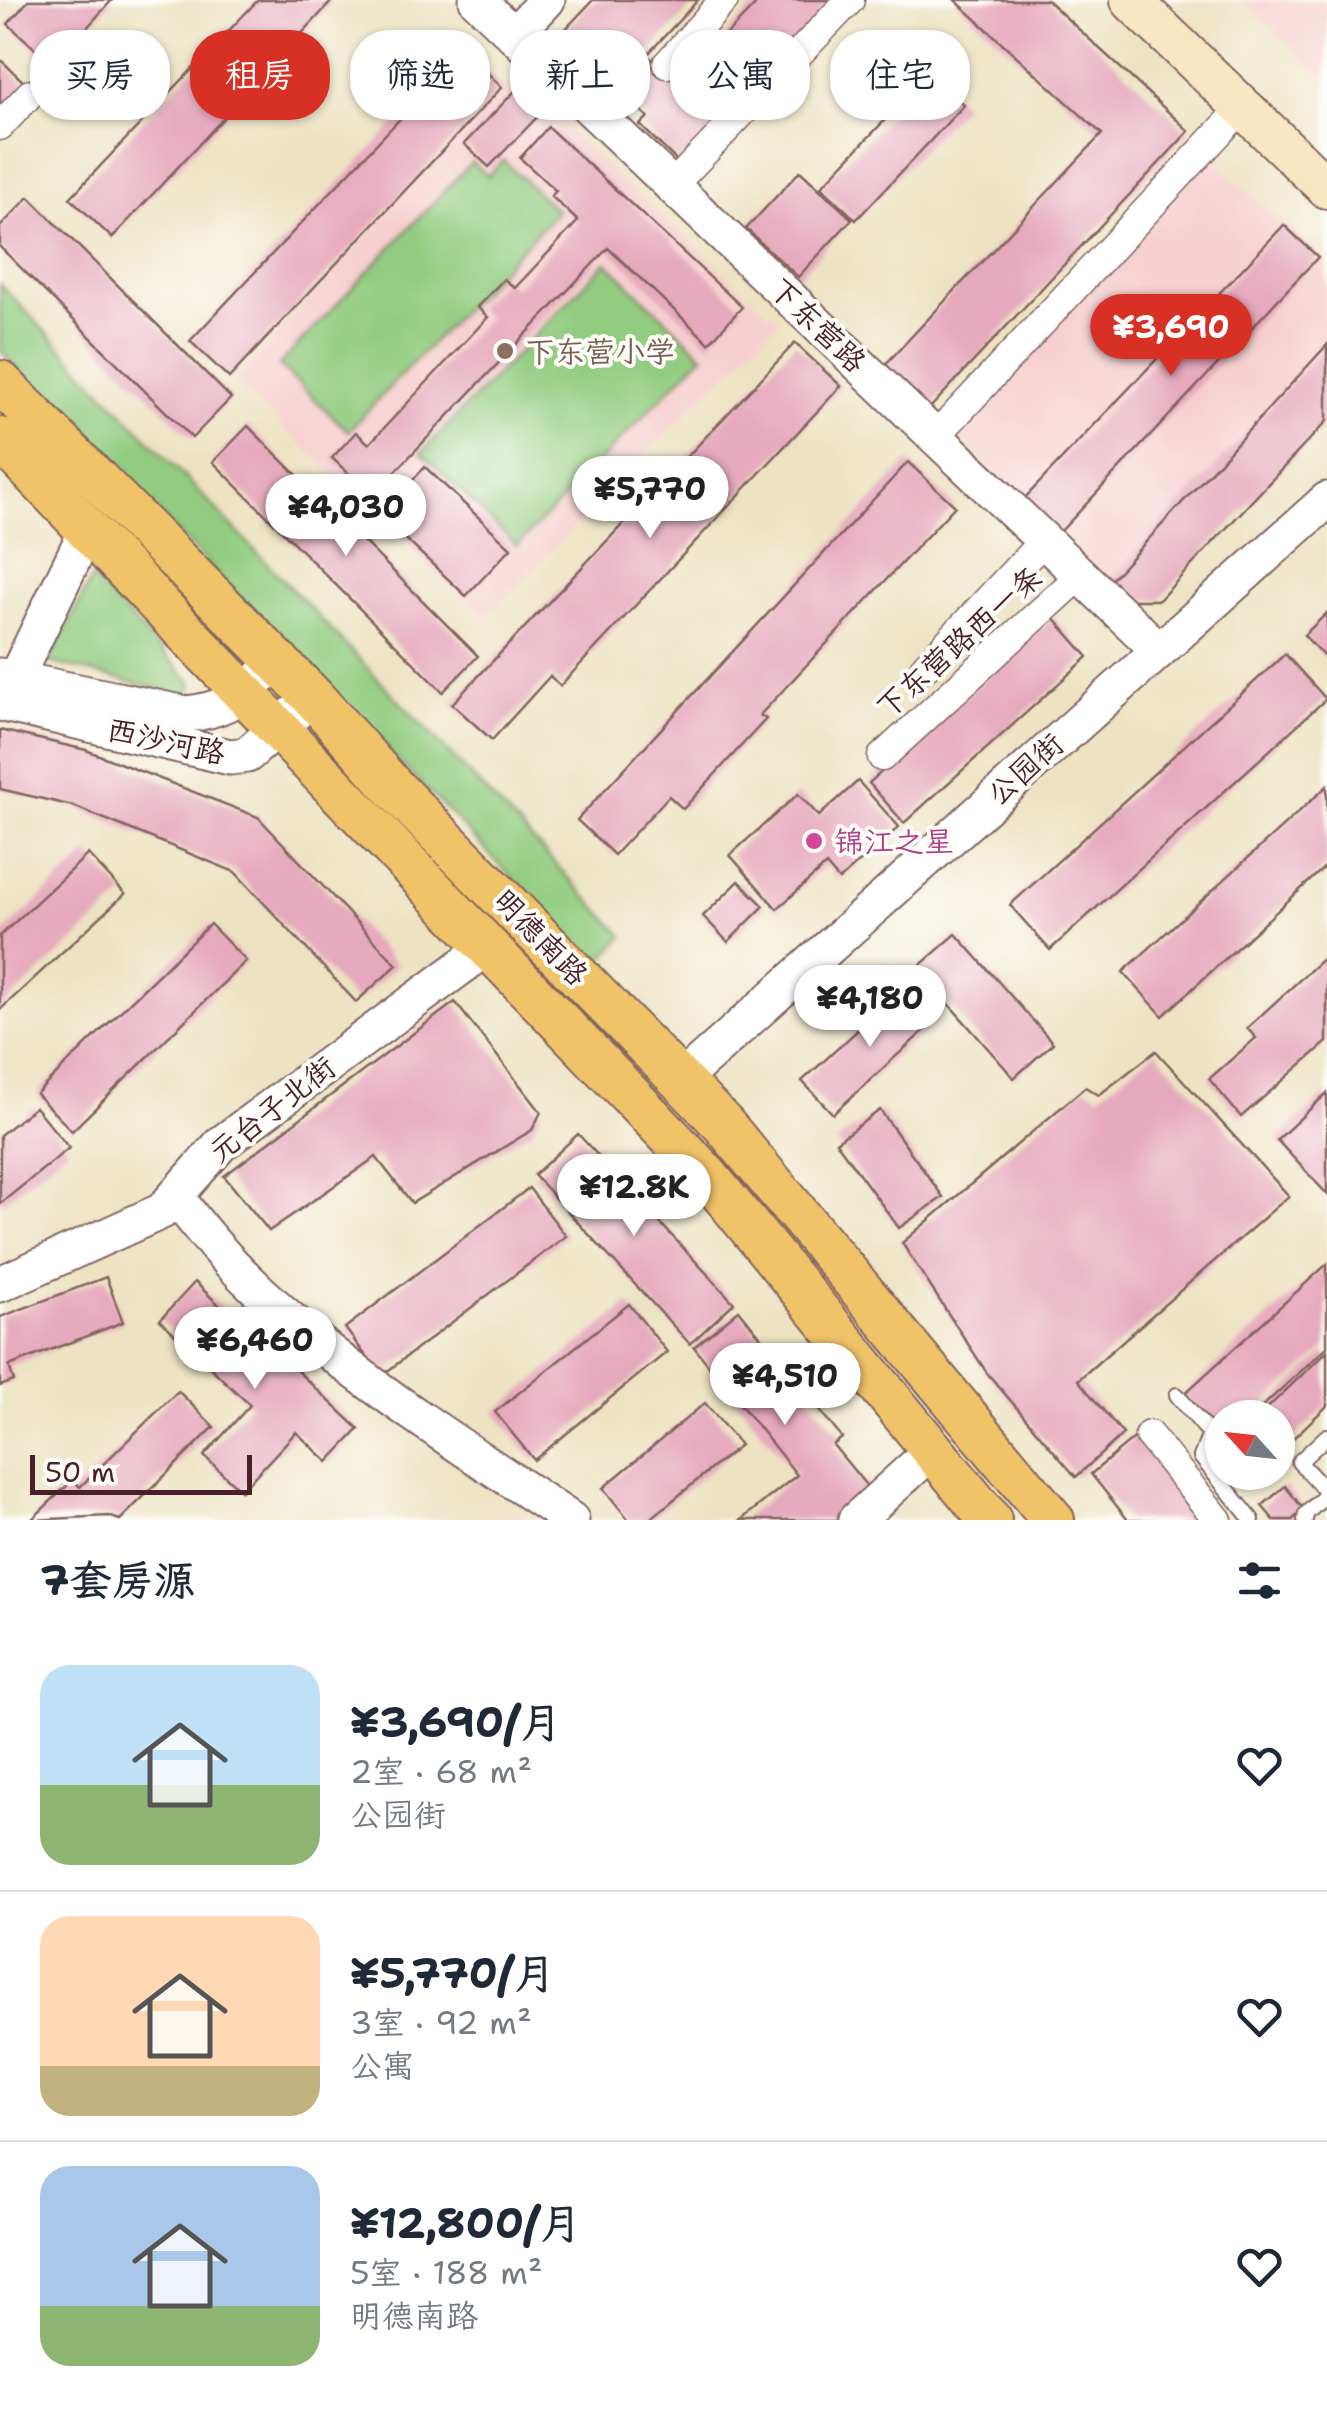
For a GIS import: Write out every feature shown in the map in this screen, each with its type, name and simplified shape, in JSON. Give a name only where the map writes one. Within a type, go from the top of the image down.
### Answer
[{"type":"main road","points":[[1131,0],[1327,188]]},
{"type":"main road","name":"明德南路","points":[[0,382],[313,697],[394,788],[723,1124],[1053,1520]]},
{"type":"main road","name":"明德南路","points":[[0,438],[704,1172],[990,1520]]},
{"type":"street","name":"下东营路","points":[[477,0],[510,31]]},
{"type":"street","points":[[519,30],[546,0]]},
{"type":"street","points":[[667,64],[724,0]]},
{"type":"street","points":[[672,186],[850,0]]},
{"type":"street","points":[[0,126],[30,94]]},
{"type":"street","points":[[936,437],[1243,108]]},
{"type":"street","name":"下东营路","points":[[603,120],[1158,649]]},
{"type":"street","name":"公园街","points":[[681,1080],[1327,500]]},
{"type":"street","points":[[5,686],[87,530]]},
{"type":"street","points":[[924,668],[1044,540]]},
{"type":"street","name":"下东营路西一条","points":[[882,757],[1081,575]]},
{"type":"street","name":"西沙河路","points":[[5,686],[186,714],[213,711],[245,694],[277,662]]},
{"type":"street","name":"西沙河路","points":[[5,686],[230,757],[247,755],[280,731],[313,697]]},
{"type":"street","name":"元台子北街","points":[[0,1284],[151,1218],[177,1196],[221,1144],[488,946]]},
{"type":"street","points":[[177,1196],[204,1235],[283,1312],[395,1399],[570,1520]]},
{"type":"street","points":[[1149,1435],[1218,1520]]},
{"type":"street","points":[[856,1520],[933,1450]]},
{"type":"lane","points":[[1177,1395],[1210,1434],[1201,1456],[1252,1520]]},
{"type":"lane","points":[[1305,1520],[1306,1514],[1327,1493],[1300,1462],[1327,1436]]},
{"type":"shaded area","points":[[1242,0],[1327,0],[1327,73],[1323,77]]},
{"type":"shaded area","name":"下东营小学","points":[[510,81],[510,120],[555,120],[778,321],[485,617],[234,381],[474,120],[490,120],[490,103]]},
{"type":"shaded area","points":[[1211,157],[1327,265],[1327,421],[1159,600],[1133,600],[955,434]]},
{"type":"green space","points":[[503,160],[557,211],[348,431],[279,365],[472,162],[488,176]]},
{"type":"green space","points":[[606,262],[703,355],[517,546],[421,453]]},
{"type":"green space","points":[[0,284],[624,936],[597,965],[0,350]]},
{"type":"green space","points":[[92,578],[192,683],[187,696],[49,662]]},
{"type":"building","points":[[29,0],[112,0],[85,30],[30,30],[30,44],[8,24]]},
{"type":"building","points":[[258,0],[333,0],[305,30],[230,30]]},
{"type":"building","points":[[593,0],[698,0],[650,52],[650,30],[565,30]]},
{"type":"building","points":[[760,0],[840,0],[810,32],[731,30]]},
{"type":"building","points":[[955,0],[1047,0],[1189,131],[929,409],[883,367],[1102,134]]},
{"type":"building","points":[[650,58],[670,77],[670,120],[726,120],[682,166],[640,125],[650,120]]},
{"type":"building","points":[[0,59],[30,88],[0,120]]},
{"type":"building","points":[[190,72],[190,120],[222,120],[112,238],[70,198],[144,120],[170,120],[170,93]]},
{"type":"building","points":[[490,76],[502,87],[490,100]]},
{"type":"building","points":[[510,96],[510,120],[534,120],[489,167],[464,144]]},
{"type":"building","points":[[399,120],[471,120],[229,378],[190,341]]},
{"type":"building","points":[[885,120],[950,120],[856,220],[821,187]]},
{"type":"building","points":[[548,127],[742,307],[709,343],[608,248],[372,496],[332,458],[356,432],[369,444],[488,317],[477,307],[504,279],[515,288],[578,221],[551,196],[556,191],[520,158]]},
{"type":"building","points":[[800,171],[852,219],[798,277],[746,229]]},
{"type":"building","points":[[29,197],[231,398],[192,438],[0,247],[0,227]]},
{"type":"building","points":[[1284,225],[1318,257],[1060,532],[1024,499]]},
{"type":"building","points":[[795,343],[841,386],[560,686],[550,676],[492,740],[452,704]]},
{"type":"building","points":[[1327,345],[1327,421],[1159,600],[1133,600],[1111,580]]},
{"type":"building","points":[[248,426],[478,656],[443,692],[213,462]]},
{"type":"building","points":[[908,462],[955,506],[760,715],[766,719],[683,809],[669,796],[614,855],[577,820]]},
{"type":"building","points":[[425,467],[511,548],[466,596],[380,515]]},
{"type":"building","points":[[1327,613],[1327,660],[1304,635]]},
{"type":"building","points":[[1053,617],[1088,657],[904,823],[869,783]]},
{"type":"building","points":[[1285,654],[1326,699],[1050,950],[1010,905]]},
{"type":"building","points":[[0,730],[86,750],[258,817],[397,965],[356,1002],[235,872],[73,806],[0,789]]},
{"type":"building","name":"锦江之星","points":[[858,781],[899,827],[839,880],[826,865],[777,909],[730,855],[798,794],[819,816]]},
{"type":"building","points":[[1327,786],[1327,865],[1163,1016],[1123,972]]},
{"type":"building","points":[[88,854],[125,894],[0,1010],[0,936]]},
{"type":"building","points":[[739,881],[764,906],[728,942],[703,916]]},
{"type":"building","points":[[210,924],[246,961],[72,1131],[36,1094]]},
{"type":"building","points":[[956,934],[1053,1043],[1014,1078],[917,968]]},
{"type":"building","points":[[1327,955],[1327,1042],[1241,1117],[1209,1079],[1256,1038],[1247,1028]]},
{"type":"building","points":[[907,985],[938,1018],[833,1114],[802,1081]]},
{"type":"building","points":[[455,1002],[541,1112],[532,1130],[412,1203],[376,1157],[269,1231],[224,1176]]},
{"type":"building","points":[[1156,1051],[1289,1196],[1078,1380],[1123,1434],[1076,1477],[987,1373],[902,1243],[1085,1087],[1099,1095]]},
{"type":"building","points":[[1327,1093],[1327,1194],[1277,1140]]},
{"type":"building","points":[[35,1107],[69,1148],[0,1204],[0,1135]]},
{"type":"building","points":[[880,1110],[943,1197],[899,1228],[836,1142]]},
{"type":"building","points":[[578,1134],[734,1303],[690,1344],[534,1175]]},
{"type":"building","points":[[529,1188],[566,1236],[381,1376],[345,1328]]},
{"type":"building","points":[[1327,1264],[1327,1347],[1270,1400],[1205,1400],[1205,1419],[1183,1395]]},
{"type":"building","points":[[106,1277],[123,1322],[9,1366],[14,1381],[0,1386],[0,1317]]},
{"type":"building","points":[[195,1282],[285,1368],[290,1364],[359,1429],[328,1462],[296,1432],[241,1491],[204,1456],[250,1405],[160,1320]]},
{"type":"building","points":[[629,1304],[667,1352],[534,1460],[495,1412]]},
{"type":"building","points":[[739,1310],[842,1438],[833,1445],[875,1496],[845,1520],[741,1520],[797,1475],[694,1347]]},
{"type":"building","points":[[1327,1351],[1327,1406],[1295,1437],[1295,1400],[1276,1400]]},
{"type":"building","points":[[178,1391],[214,1427],[120,1520],[108,1516],[31,1520],[73,1480],[80,1487]]},
{"type":"building","points":[[705,1403],[740,1445],[649,1520],[629,1520],[603,1488]]},
{"type":"building","points":[[1139,1434],[1210,1520],[1128,1520],[1091,1474]]},
{"type":"building","points":[[1280,1490],[1288,1490],[1304,1510],[1292,1520],[1274,1520],[1262,1506]]},
{"type":"place","name":"下东营小学","points":[[505,351]]},
{"type":"place","name":"锦江之星","points":[[814,841]]}]
